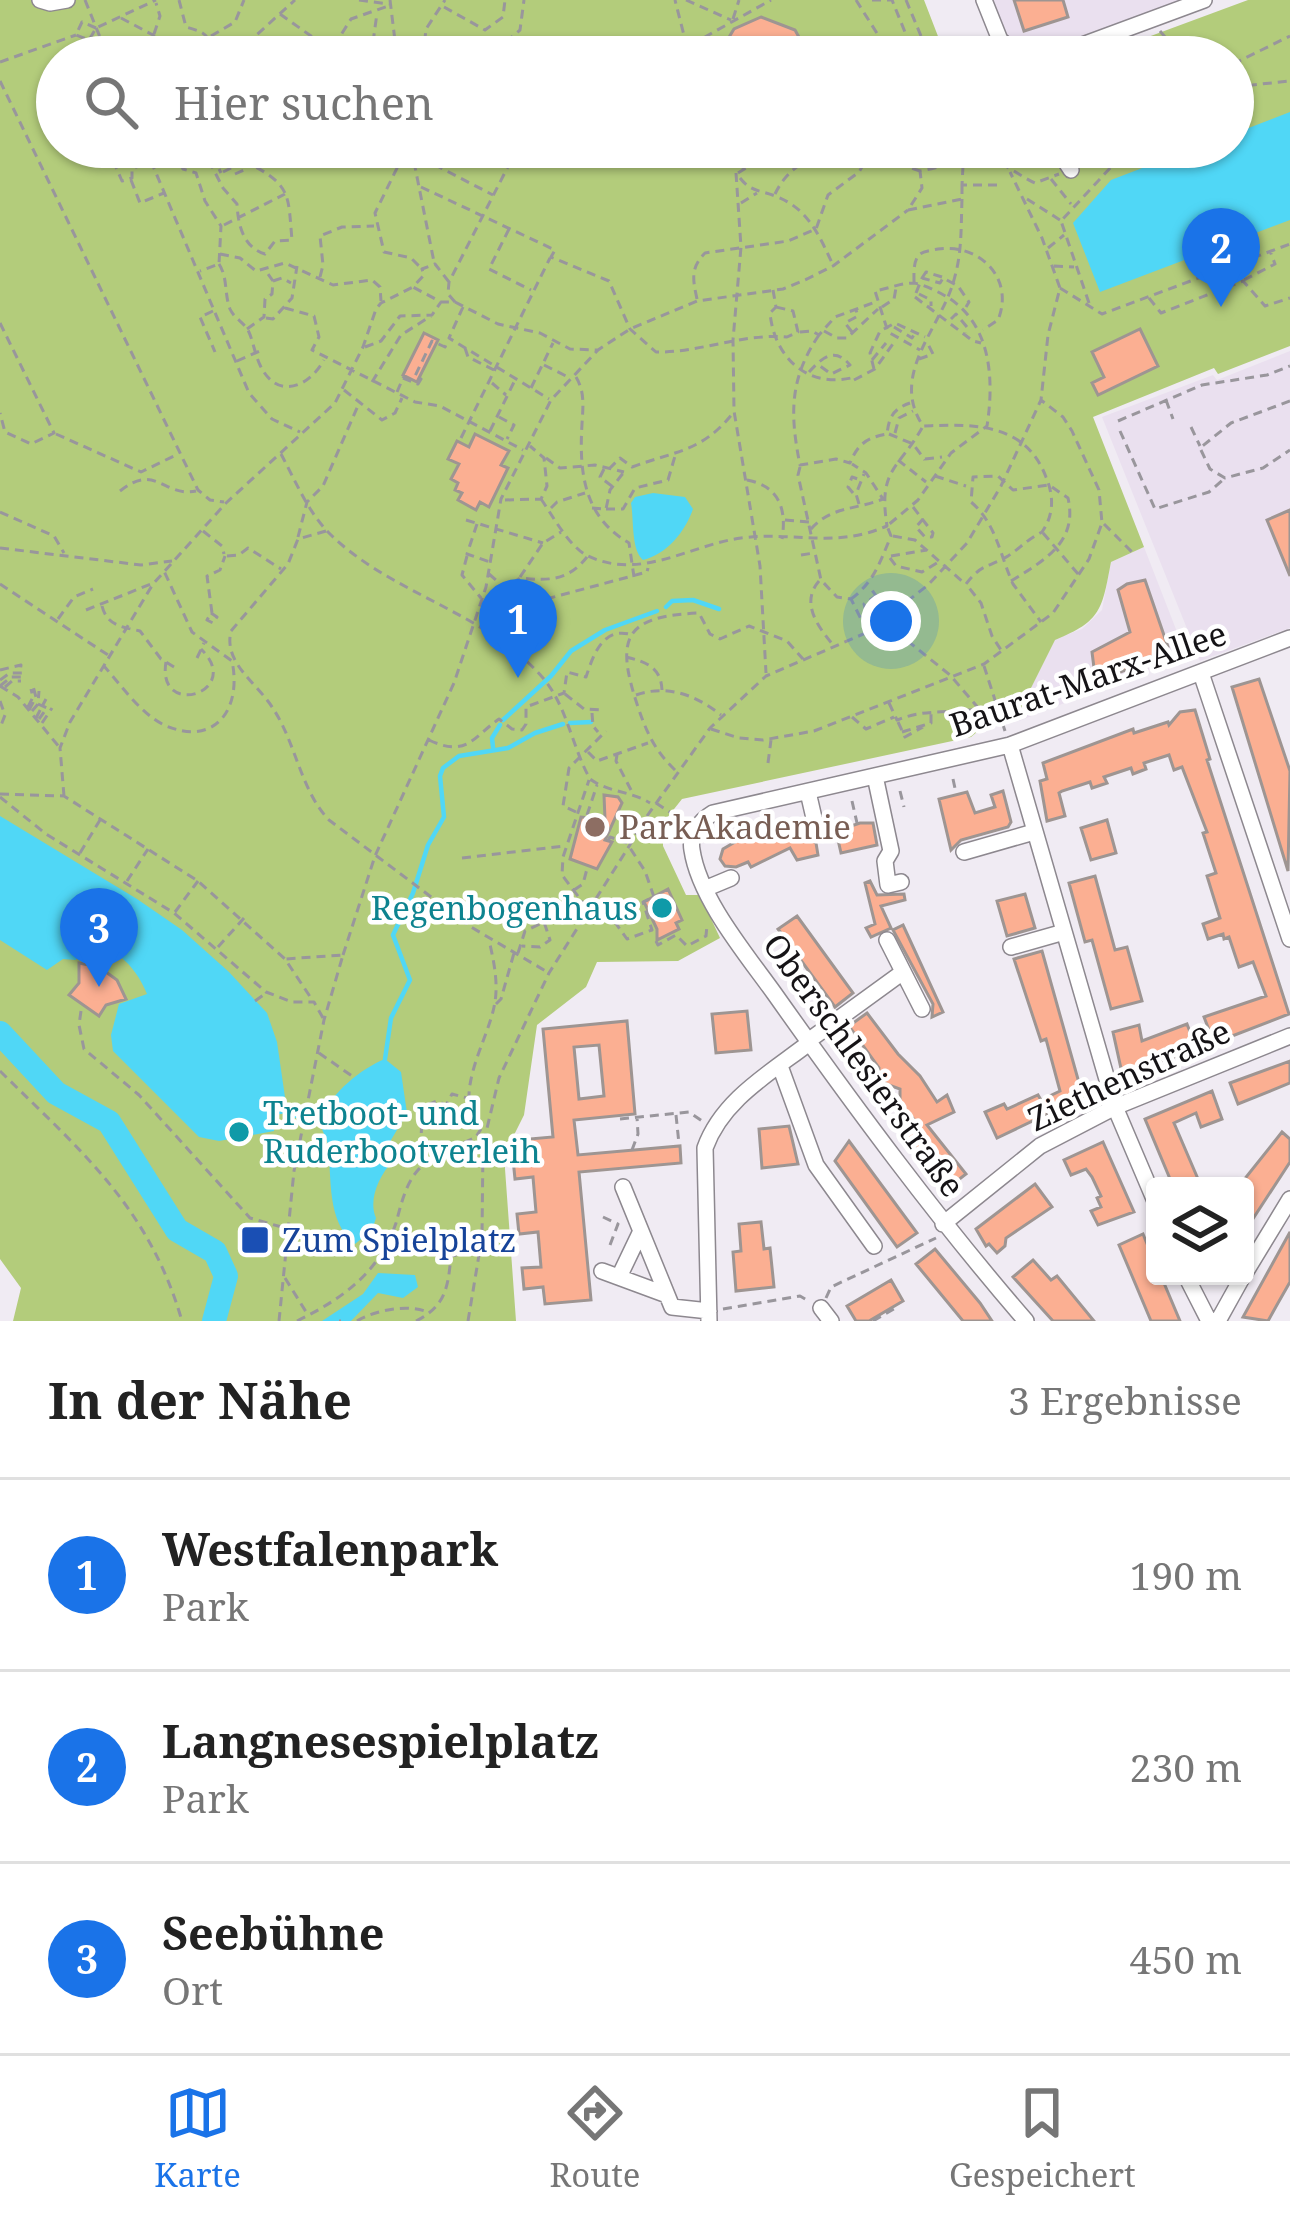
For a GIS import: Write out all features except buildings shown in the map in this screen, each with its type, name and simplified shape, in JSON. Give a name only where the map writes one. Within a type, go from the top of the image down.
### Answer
[{"type":"street","points":[[40,0],[67,0]]},
{"type":"street","points":[[985,0],[998,36]]},
{"type":"street","points":[[1107,36],[1204,0]]},
{"type":"street","name":"Baurat-Marx-Allee","points":[[695,830],[713,813],[1010,745],[1290,638]]},
{"type":"street","points":[[1201,673],[1290,940]]},
{"type":"street","points":[[1010,745],[1115,1107],[1146,1180]]},
{"type":"street","points":[[875,776],[891,851],[885,861],[887,885]]},
{"type":"street","points":[[808,792],[817,831]]},
{"type":"street","points":[[640,826],[695,830]]},
{"type":"street","name":"Oberschlesierstraße","points":[[695,830],[691,848],[736,940],[946,1227],[1027,1321]]},
{"type":"street","points":[[964,852],[992,837],[1034,832]]},
{"type":"street","points":[[707,888],[731,878]]},
{"type":"street","points":[[1011,947],[1064,932]]},
{"type":"street","points":[[887,940],[922,1009]]},
{"type":"street","points":[[623,1187],[672,1307],[709,1316],[705,1148],[712,1128],[727,1107],[904,972]]},
{"type":"street","name":"Ziethenstraße","points":[[946,1227],[1040,1146],[1115,1107],[1290,1036]]},
{"type":"street","points":[[780,1066],[816,1165],[874,1246]]},
{"type":"street","points":[[1254,1258],[1290,1199]]},
{"type":"street","points":[[620,1277],[641,1231]]},
{"type":"street","points":[[602,1270],[667,1295]]},
{"type":"street","points":[[1191,1285],[1209,1321]]},
{"type":"street","points":[[1218,1321],[1238,1285]]},
{"type":"path","points":[[85,0],[99,36]]},
{"type":"path","points":[[91,36],[96,28],[155,0],[160,16],[153,35],[121,17]]},
{"type":"path","points":[[179,0],[186,27],[203,29],[209,36]]},
{"type":"path","points":[[212,36],[235,22],[244,0]]},
{"type":"path","points":[[255,36],[295,0]]},
{"type":"path","points":[[359,0],[390,2]]},
{"type":"path","points":[[425,36],[444,3],[485,30],[503,17],[505,0]]},
{"type":"path","points":[[514,36],[520,31],[524,0]]},
{"type":"path","points":[[675,0],[685,36]]},
{"type":"path","points":[[686,0],[738,21]]},
{"type":"path","points":[[738,21],[739,0]]},
{"type":"path","points":[[709,36],[771,0]]},
{"type":"path","points":[[856,0],[879,36]]},
{"type":"path","points":[[872,0],[892,0],[907,36]]},
{"type":"path","points":[[906,0],[922,36]]},
{"type":"path","points":[[342,36],[351,19],[377,12],[390,2]]},
{"type":"path","points":[[390,2],[394,36]]},
{"type":"path","points":[[374,36],[377,12]]},
{"type":"path","points":[[279,13],[311,36]]},
{"type":"path","points":[[1153,19],[1162,36]]},
{"type":"path","points":[[76,35],[82,22],[96,28]]},
{"type":"path","points":[[1254,54],[1287,38],[1290,46]]},
{"type":"path","points":[[0,62],[36,49]]},
{"type":"path","points":[[0,81],[36,159]]},
{"type":"path","points":[[1254,84],[1290,81]]},
{"type":"path","points":[[40,168],[198,490],[210,500],[226,503]]},
{"type":"path","points":[[116,168],[122,181],[130,178]]},
{"type":"path","points":[[134,168],[130,178],[140,203],[165,193]]},
{"type":"path","points":[[154,168],[249,393],[264,411],[302,432]]},
{"type":"path","points":[[182,168],[196,172],[205,201],[221,226],[219,264],[230,308],[248,328],[267,377],[290,387],[312,379],[324,358]]},
{"type":"path","points":[[216,168],[223,188],[237,204],[245,241],[261,254],[268,253],[275,242],[292,240],[286,193],[276,176],[259,168]]},
{"type":"path","points":[[217,168],[225,180],[245,168]]},
{"type":"path","points":[[221,173],[230,168]]},
{"type":"path","points":[[233,168],[236,174]]},
{"type":"path","points":[[381,303],[413,287],[424,275],[411,258],[384,252],[377,225],[375,213],[397,168]]},
{"type":"path","points":[[417,168],[434,264],[448,282]]},
{"type":"path","points":[[442,168],[494,196]]},
{"type":"path","points":[[508,168],[448,282],[448,294],[454,302],[498,324],[516,325],[570,349],[598,350]]},
{"type":"path","points":[[733,168],[748,188],[774,195],[802,211],[833,266]]},
{"type":"path","points":[[774,195],[794,168]]},
{"type":"path","points":[[697,301],[692,278],[695,262],[714,249],[788,242],[815,229],[828,195],[861,168]]},
{"type":"path","points":[[911,168],[938,168]]},
{"type":"path","points":[[279,1321],[287,1228],[324,1019],[375,856],[429,740],[474,624],[489,574],[501,501],[551,400],[598,350],[630,329],[697,301],[773,290],[833,266],[908,210],[922,188],[919,168]]},
{"type":"path","points":[[922,426],[910,391],[920,350],[953,282],[960,248],[963,168]]},
{"type":"path","points":[[468,1321],[480,1253],[484,1128],[500,1078],[549,973],[654,803],[710,728],[766,676],[868,632],[948,566],[1003,481],[1040,400],[1060,288],[1024,197],[1005,168]]},
{"type":"path","points":[[1061,220],[1109,168]]},
{"type":"path","points":[[736,173],[743,169]]},
{"type":"path","points":[[736,173],[741,247],[733,340],[734,411],[755,537],[766,676]]},
{"type":"path","points":[[1050,178],[1074,207]]},
{"type":"path","points":[[962,184],[1002,185]]},
{"type":"path","points":[[421,187],[555,250],[461,439]]},
{"type":"path","points":[[741,202],[758,192]]},
{"type":"path","points":[[221,226],[286,193]]},
{"type":"path","points":[[1024,197],[1061,220],[1091,307]]},
{"type":"path","points":[[908,210],[962,200]]},
{"type":"path","points":[[319,279],[323,265],[320,236],[342,227],[377,225]]},
{"type":"path","points":[[510,227],[489,269],[533,291]]},
{"type":"path","points":[[1046,249],[1066,234]]},
{"type":"path","points":[[1060,288],[1102,314],[1290,244]]},
{"type":"path","points":[[980,332],[1002,312],[1001,285],[975,253],[960,248],[921,253],[916,259],[916,293],[931,300],[930,308],[973,341],[983,343]]},
{"type":"path","points":[[1148,296],[1161,313],[1275,264],[1270,251]]},
{"type":"path","points":[[268,253],[275,264]]},
{"type":"path","points":[[64,796],[60,748],[79,702],[152,584],[226,503],[330,409],[352,373],[381,303],[380,287],[372,280],[345,286],[297,266],[275,264],[256,272],[240,257],[220,254]]},
{"type":"path","points":[[551,256],[609,281],[630,329],[656,352],[677,353],[733,340],[812,331],[842,339],[879,306]]},
{"type":"path","points":[[198,272],[219,264]]},
{"type":"path","points":[[422,269],[434,264]]},
{"type":"path","points":[[248,328],[262,319],[273,319],[285,308],[292,298],[297,266]]},
{"type":"path","points":[[1052,266],[1077,267]]},
{"type":"path","points":[[262,319],[273,280],[265,270]]},
{"type":"path","points":[[273,280],[282,278],[293,284]]},
{"type":"path","points":[[917,284],[922,278],[953,282],[968,299],[961,319]]},
{"type":"path","points":[[1243,281],[1265,306],[1290,298]]},
{"type":"path","points":[[542,499],[588,556],[633,564],[649,565],[718,542],[755,537],[861,537],[887,526],[912,505],[944,460],[988,426],[990,396],[983,343],[966,310],[917,284],[875,291],[896,340],[920,350]]},
{"type":"path","points":[[800,465],[836,459],[850,463],[866,473],[883,499],[891,536],[868,585],[851,599],[837,597],[820,580],[798,475],[792,393],[799,369],[835,317],[894,299],[896,286]]},
{"type":"path","points":[[413,287],[441,302],[454,302]]},
{"type":"path","points":[[773,290],[776,307]]},
{"type":"path","points":[[372,382],[401,335],[433,315],[441,302]]},
{"type":"path","points":[[396,393],[403,378],[418,385],[421,379],[415,376],[432,341],[445,347],[463,307]]},
{"type":"path","points":[[776,307],[794,311],[798,332]]},
{"type":"path","points":[[776,307],[770,314],[772,335],[799,369],[821,380],[852,381],[874,369],[889,345]]},
{"type":"path","points":[[285,308],[314,316],[319,337],[312,350],[352,373],[403,396],[440,406],[560,467],[582,464],[624,472]]},
{"type":"path","points":[[853,333],[843,324],[858,316],[856,308]]},
{"type":"path","points":[[214,310],[200,317],[215,352]]},
{"type":"path","points":[[950,320],[955,314],[961,319],[967,327],[965,334]]},
{"type":"path","points":[[363,347],[375,346],[400,316],[433,315]]},
{"type":"path","points":[[0,323],[54,433],[141,472],[181,452]]},
{"type":"path","points":[[888,326],[926,339],[933,354],[917,359]]},
{"type":"path","points":[[874,369],[871,345],[888,326]]},
{"type":"path","points":[[878,334],[889,345]]},
{"type":"path","points":[[385,336],[390,352]]},
{"type":"path","points":[[449,338],[551,400]]},
{"type":"path","points":[[870,361],[896,340]]},
{"type":"path","points":[[530,390],[554,341]]},
{"type":"path","points":[[236,362],[262,350]]},
{"type":"path","points":[[808,374],[816,363],[823,357],[835,354],[850,365],[828,373],[816,363]]},
{"type":"path","points":[[823,357],[828,373]]},
{"type":"path","points":[[543,364],[573,377],[583,388],[582,464],[590,507],[607,528],[629,543],[634,577]]},
{"type":"path","points":[[1118,421],[1202,385],[1290,367]]},
{"type":"path","points":[[489,433],[516,379]]},
{"type":"path","points":[[490,382],[507,396]]},
{"type":"path","points":[[343,389],[382,420],[395,413],[403,396]]},
{"type":"path","points":[[710,728],[739,738],[772,739],[814,731],[984,664],[1042,623],[1079,575],[1102,523],[1099,490],[1072,431],[1063,416],[1040,400]]},
{"type":"path","points":[[1166,400],[1173,419]]},
{"type":"path","points":[[102,664],[161,724],[196,729],[221,721],[236,695],[229,644],[232,631],[283,570],[298,539],[307,502],[323,486],[360,401]]},
{"type":"path","points":[[1201,448],[1231,424],[1290,401]]},
{"type":"path","points":[[886,434],[897,408],[912,403]]},
{"type":"path","points":[[894,435],[899,418],[915,410]]},
{"type":"path","points":[[606,509],[624,472],[714,436],[734,411]]},
{"type":"path","points":[[0,413],[2,430],[19,439],[37,444],[54,433]]},
{"type":"path","points":[[497,417],[514,425],[506,442]]},
{"type":"path","points":[[922,426],[988,426],[1020,438],[1049,485],[1052,507],[1042,532],[979,567],[965,584]]},
{"type":"path","points":[[783,520],[810,525],[835,510],[883,499],[898,460],[922,426]]},
{"type":"path","points":[[1191,427],[1210,469],[1225,478]]},
{"type":"path","points":[[1120,430],[1154,509],[1213,490],[1225,478],[1263,468],[1290,450]]},
{"type":"path","points":[[850,463],[868,438],[886,434],[913,444],[926,459],[938,456],[944,460]]},
{"type":"path","points":[[280,452],[326,531],[366,561],[474,624],[542,676],[590,779],[631,791],[676,816]]},
{"type":"path","points":[[590,507],[623,509],[635,488],[668,480],[675,454]]},
{"type":"path","points":[[542,499],[547,485],[544,458]]},
{"type":"path","points":[[613,487],[600,477],[607,468],[620,458],[632,467]]},
{"type":"path","points":[[898,460],[928,484]]},
{"type":"path","points":[[860,507],[856,494],[866,473]]},
{"type":"path","points":[[934,476],[970,487]]},
{"type":"path","points":[[1011,580],[1057,548],[1073,520],[1068,498],[1049,485],[1013,490],[998,476],[973,477],[970,502],[984,513],[1011,580],[1042,623]]},
{"type":"path","points":[[120,491],[151,478],[183,493],[198,490]]},
{"type":"path","points":[[746,480],[770,488],[782,505],[782,539]]},
{"type":"path","points":[[549,510],[557,502],[587,492]]},
{"type":"path","points":[[492,500],[542,499]]},
{"type":"path","points":[[912,505],[922,519]]},
{"type":"path","points":[[0,512],[54,536],[64,555]]},
{"type":"path","points":[[466,520],[543,543]]},
{"type":"path","points":[[1102,523],[1132,552]]},
{"type":"path","points":[[477,524],[462,574],[482,599]]},
{"type":"path","points":[[197,638],[208,622],[218,618],[212,613],[207,576],[220,570],[225,556],[222,546],[201,530]]},
{"type":"path","points":[[506,588],[520,578],[543,543],[564,530]]},
{"type":"path","points":[[298,539],[326,531]]},
{"type":"path","points":[[1042,532],[1079,575]]},
{"type":"path","points":[[891,536],[915,540],[948,566],[981,603],[1001,650]]},
{"type":"path","points":[[0,548],[141,565],[173,561]]},
{"type":"path","points":[[225,556],[239,555],[248,548],[283,570]]},
{"type":"path","points":[[928,550],[891,554],[890,558],[896,566],[922,572],[942,560]]},
{"type":"path","points":[[801,555],[816,553]]},
{"type":"path","points":[[467,554],[491,563]]},
{"type":"path","points":[[520,578],[565,577],[588,556]]},
{"type":"path","points":[[489,574],[535,602],[634,577],[647,572],[649,565]]},
{"type":"path","points":[[164,571],[197,638],[257,684],[278,715],[318,808],[422,892],[488,939],[549,973]]},
{"type":"path","points":[[820,580],[812,589],[811,607],[819,628],[836,647]]},
{"type":"path","points":[[0,584],[108,655]]},
{"type":"path","points":[[92,602],[86,610],[152,584]]},
{"type":"path","points":[[860,618],[882,604],[868,585]]},
{"type":"path","points":[[57,620],[74,597],[93,590]]},
{"type":"path","points":[[867,614],[864,604],[877,595]]},
{"type":"path","points":[[851,599],[868,632]]},
{"type":"path","points":[[102,606],[109,620],[140,631],[174,667]]},
{"type":"path","points":[[676,770],[650,742],[634,695],[624,656],[631,635],[669,614],[699,613],[710,634],[720,639],[749,626],[787,641],[804,660]]},
{"type":"path","points":[[884,621],[950,675],[980,710]]},
{"type":"path","points":[[601,710],[592,712],[569,700],[564,693],[567,672],[586,677],[601,643],[622,632],[631,635]]},
{"type":"path","points":[[197,658],[204,643]]},
{"type":"path","points":[[166,662],[164,676],[172,689],[180,695],[197,694],[210,683],[213,671],[201,650]]},
{"type":"path","points":[[624,656],[656,670],[662,690]]},
{"type":"path","points":[[984,664],[1010,745]]},
{"type":"path","points":[[10,665],[19,676]]},
{"type":"path","points":[[4,709],[13,706],[16,693],[21,665],[1,669],[3,681],[16,693],[60,748]]},
{"type":"path","points":[[3,681],[19,676]]},
{"type":"path","points":[[3,681],[19,676]]},
{"type":"path","points":[[32,688],[47,708],[32,714]]},
{"type":"path","points":[[634,695],[662,690],[687,694],[723,716]]},
{"type":"path","points":[[429,740],[441,746],[464,746],[499,719],[522,730],[526,706],[564,693]]},
{"type":"path","points":[[32,714],[36,696]]},
{"type":"path","points":[[32,714],[46,699]]},
{"type":"path","points":[[0,701],[4,709],[0,728]]},
{"type":"path","points":[[888,701],[902,732],[931,723],[931,710]]},
{"type":"path","points":[[851,717],[866,729],[918,711],[980,710],[994,704]]},
{"type":"path","points":[[32,714],[52,708]]},
{"type":"path","points":[[918,711],[924,726]]},
{"type":"path","points":[[592,712],[593,726],[600,735]]},
{"type":"path","points":[[577,812],[563,806],[567,772],[606,730]]},
{"type":"path","points":[[768,764],[772,739]]},
{"type":"path","points":[[586,751],[597,760],[650,742]]},
{"type":"path","points":[[617,755],[631,791]]},
{"type":"path","points":[[590,779],[566,846],[562,875],[589,906],[607,911],[627,939],[651,932],[643,902],[653,897],[637,855],[630,845],[610,837],[608,841]]},
{"type":"path","points":[[953,779],[956,793]]},
{"type":"path","points":[[587,815],[597,784]]},
{"type":"path","points":[[900,790],[904,807]]},
{"type":"path","points":[[0,796],[64,796],[198,881],[285,958],[324,1019]]},
{"type":"path","points":[[0,796],[46,834],[174,914],[266,992],[292,1002],[314,1002]]},
{"type":"path","points":[[852,801],[857,823]]},
{"type":"path","points":[[79,854],[101,819]]},
{"type":"path","points":[[462,858],[566,846]]},
{"type":"path","points":[[126,883],[148,848]]},
{"type":"path","points":[[573,890],[583,884],[588,865]]},
{"type":"path","points":[[174,914],[198,881]]},
{"type":"path","points":[[656,941],[658,945],[676,935],[687,946],[708,933],[703,916]]},
{"type":"path","points":[[217,948],[244,918]]},
{"type":"path","points":[[495,1005],[525,931],[544,922],[550,940],[540,947],[522,946]]},
{"type":"path","points":[[484,1128],[472,1117],[471,1099],[475,1065],[495,1005],[496,980],[488,939]]},
{"type":"path","points":[[285,958],[343,955]]},
{"type":"path","points":[[255,1001],[266,992]]},
{"type":"path","points":[[81,1011],[84,1049],[140,1095],[250,1219],[287,1228]]},
{"type":"path","points":[[317,1052],[352,1076]]},
{"type":"path","points":[[0,1070],[138,1217],[172,1288],[182,1321]]},
{"type":"path","points":[[423,1165],[420,1134],[425,1106],[433,1101],[448,1104],[452,1094],[471,1099]]},
{"type":"path","points":[[620,1119],[689,1112],[703,1122]]},
{"type":"path","points":[[676,1114],[679,1144]]},
{"type":"path","points":[[632,1150],[637,1118]]},
{"type":"path","points":[[297,1321],[344,1296],[372,1269],[394,1228],[410,1181],[423,1165],[484,1128]]},
{"type":"path","points":[[603,1217],[618,1224],[610,1246],[630,1254]]},
{"type":"path","points":[[709,1316],[800,1296],[826,1315],[831,1287],[946,1227]]},
{"type":"path","points":[[416,1321],[440,1304],[451,1256],[480,1253]]},
{"type":"path","points":[[284,1276],[308,1318]]},
{"type":"path","points":[[422,1309],[427,1300]]},
{"type":"path","points":[[873,1321],[899,1306]]},
{"type":"path","points":[[357,1321],[377,1312],[422,1309],[430,1314]]},
{"type":"shaded area","points":[[990,0],[1183,0],[1084,36],[1005,36]]},
{"type":"shaded area","points":[[1290,351],[1290,628],[1200,661],[1102,417]]},
{"type":"shaded area","points":[[1144,547],[1186,655],[1019,721],[1017,716],[1055,639],[1082,629],[1102,610],[1111,562]]},
{"type":"green space","points":[[0,0],[924,0],[938,36],[36,36],[36,168],[1254,168],[1254,36],[1151,36],[1248,0],[1290,0],[1290,346],[1218,374],[1214,368],[1093,417],[1144,547],[1111,562],[1097,612],[1055,640],[1017,716],[984,726],[971,737],[682,799],[663,823],[663,846],[686,895],[700,895],[720,938],[678,961],[597,962],[586,987],[537,1025],[524,1115],[504,1155],[516,1321],[13,1321],[21,1288],[0,1259]]},
{"type":"water","points":[[1290,112],[1290,220],[1100,292],[1073,223],[1111,180],[1142,168],[1254,168],[1254,126]]},
{"type":"water","points":[[653,493],[685,497],[693,509],[674,541],[643,560],[635,542],[631,503],[635,497]]},
{"type":"water","points":[[0,816],[182,930],[267,1013],[277,1042],[286,1104],[286,1113],[275,1115],[274,1131],[219,1141],[199,1137],[113,1051],[111,1035],[119,1004],[147,994],[120,957],[101,946],[78,942],[76,960],[63,959],[47,970],[0,940]]},
{"type":"water","points":[[385,1059],[401,1072],[407,1113],[391,1140],[392,1162],[376,1188],[372,1230],[355,1244],[335,1211],[321,1121],[340,1090]]},
{"type":"water","points":[[378,1273],[415,1275],[418,1287],[403,1298],[378,1293],[351,1321],[322,1321],[363,1294]]},
{"type":"waterway","points":[[666,607],[672,601],[693,600],[719,609]]},
{"type":"waterway","points":[[503,720],[571,651],[605,630],[657,611]]},
{"type":"waterway","points":[[570,723],[591,722]]},
{"type":"waterway","points":[[385,1059],[391,1018],[410,980],[393,935],[444,817],[443,768],[459,756],[508,748],[563,724]]},
{"type":"waterway","points":[[493,747],[492,738],[500,725]]},
{"type":"waterway","points":[[0,1033],[56,1093],[109,1122],[177,1230],[215,1252],[226,1276],[214,1321]]},
{"type":"waterway","points":[[286,1113],[297,1116]]},
{"type":"place","name":"Langnesespielplatz","points":[[1221,307]]},
{"type":"place","name":"Westfalenpark","points":[[518,678]]},
{"type":"place","name":"ParkAkademie","points":[[595,827]]},
{"type":"place","name":"Regenbogenhaus","points":[[662,908]]},
{"type":"place","name":"Seebühne","points":[[99,987]]},
{"type":"place","name":"Tretboot- und Ruderbootverleih","points":[[239,1132]]},
{"type":"place","name":"Zum Spielplatz","points":[[255,1240]]}]
